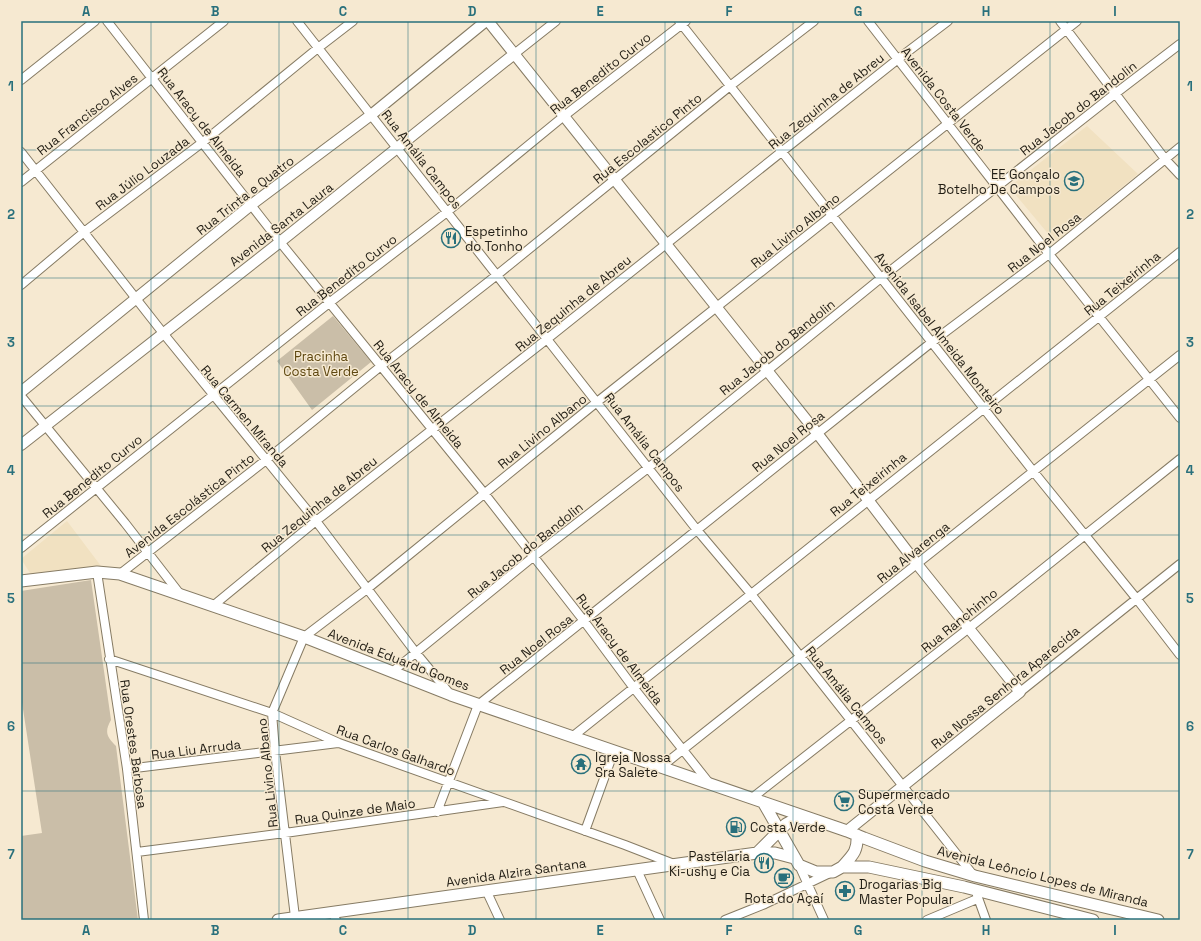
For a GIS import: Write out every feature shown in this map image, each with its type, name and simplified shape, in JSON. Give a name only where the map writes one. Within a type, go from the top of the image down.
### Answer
[{"type":"main road","name":"Avenida Eduardo Gomes","points":[[21,582],[97,572],[120,574],[304,637],[478,705],[808,818]]},
{"type":"main road","points":[[758,800],[780,832],[796,862]]},
{"type":"main road","points":[[757,853],[780,832],[786,824],[797,818],[808,818]]},
{"type":"main road","name":"Avenida Leôncio Lopes de Miranda","points":[[808,818],[925,861],[975,876],[1158,920]]},
{"type":"main road","points":[[838,870],[854,854],[857,846],[852,833]]},
{"type":"main road","points":[[757,853],[782,854],[816,872],[869,866],[977,895],[1093,920]]},
{"type":"main road","name":"Avenida Alzira Santana","points":[[278,920],[295,917],[335,916],[486,890],[757,853]]},
{"type":"street","points":[[21,80],[95,21]]},
{"type":"street","name":"Rua Aracy de Almeida","points":[[107,21],[280,242],[484,493],[584,621],[633,687],[710,784]]},
{"type":"street","name":"Rua Francisco Alves","points":[[21,182],[224,21]]},
{"type":"street","name":"Rua Amália Campos","points":[[297,21],[697,530],[751,594],[975,876]]},
{"type":"street","name":"Rua Júlio Louzada","points":[[21,285],[84,232],[203,142],[353,21]]},
{"type":"street","points":[[487,21],[717,308],[817,434],[917,564],[1020,692]]},
{"type":"street","name":"Rua Trinta e Quatro","points":[[21,392],[251,205],[371,115],[487,21]]},
{"type":"street","name":"Avenida Santa Laura","points":[[21,445],[280,242],[556,21]]},
{"type":"street","name":"Rua Escolastico Pinto","points":[[497,276],[730,86],[814,21]]},
{"type":"street","name":"Avenida Costa Verde","points":[[868,21],[1049,254],[1180,418]]},
{"type":"street","name":"Rua Zequinha de Abreu","points":[[214,605],[316,521],[898,59],[948,21]]},
{"type":"street","points":[[1060,21],[1165,159],[1180,175]]},
{"type":"street","name":"Rua Livino Albano","points":[[295,917],[275,751],[272,713],[304,637],[1077,21]]},
{"type":"street","name":"Avenida Isabel Almeida Monteiro","points":[[682,22],[730,86],[1033,472],[1136,598],[1180,655]]},
{"type":"street","name":"Rua Benedito Curvo","points":[[21,548],[212,395],[447,212],[682,22]]},
{"type":"street","name":"Rua Jacob do Bandolin","points":[[392,672],[533,557],[648,468],[881,278],[1180,44]]},
{"type":"street","name":"Rua Noel Rosa","points":[[478,705],[932,342],[1049,254],[1180,147]]},
{"type":"street","name":"Rua Carmen Miranda","points":[[21,152],[162,333],[316,521],[416,653],[451,695]]},
{"type":"street","name":"Rua Teixeirinha","points":[[572,736],[1180,252]]},
{"type":"street","name":"Avenida Escolástica Pinto","points":[[120,574],[266,460],[381,366],[497,276]]},
{"type":"street","name":"Rua Alvarenga","points":[[661,767],[1180,355]]},
{"type":"street","points":[[21,396],[180,594]]},
{"type":"street","name":"Rua Ranchinho","points":[[758,800],[851,721],[1180,459]]},
{"type":"street","name":"Rua Nossa Senhora Aparecida","points":[[852,833],[862,819],[903,785],[1180,564]]},
{"type":"street","name":"Rua Orestes Barbosa","points":[[97,572],[126,769],[144,920]]},
{"type":"street","name":"Rua Carlos Galhardo","points":[[110,659],[272,713],[339,743],[585,830],[675,864]]},
{"type":"street","points":[[437,812],[478,705]]},
{"type":"street","name":"Rua Liu Arruda","points":[[126,769],[339,743]]},
{"type":"street","points":[[585,830],[614,751]]},
{"type":"street","name":"Rua Quinze de Maio","points":[[137,852],[504,802]]},
{"type":"street","points":[[796,862],[808,884],[824,920]]},
{"type":"street","points":[[637,870],[660,920]]},
{"type":"street","points":[[725,920],[838,870]]},
{"type":"street","points":[[486,890],[500,920]]},
{"type":"street","points":[[927,920],[977,895],[986,920]]},
{"type":"shaded area","name":"EE Gonçalo Botelho De Campos","points":[[1087,126],[1138,174],[1055,242],[1009,187]]},
{"type":"shaded area","points":[[67,521],[101,566],[32,576],[21,559]]},
{"type":"green space","name":"Pracinha Costa Verde","points":[[333,316],[371,362],[312,410],[277,361]]},
{"type":"green space","points":[[91,580],[111,720],[107,731],[110,740],[116,746],[138,920],[21,920],[21,836],[42,833],[21,696],[21,591]]},
{"type":"place","name":"EE Gonçalo Botelho De Campos","points":[[1074,181]]},
{"type":"place","name":"Espetinho do Tonho","points":[[451,238]]},
{"type":"place","name":"Igreja Nossa Sra Salete","points":[[581,764]]},
{"type":"place","name":"Supermercado Costa Verde","points":[[844,801]]},
{"type":"place","name":"Costa Verde","points":[[736,827]]},
{"type":"place","name":"Pastelaria Ki-ushy e Cia","points":[[764,863]]},
{"type":"place","name":"Rota do Açaí","points":[[784,878]]},
{"type":"place","name":"Drogarias Big Master Popular","points":[[845,891]]}]
